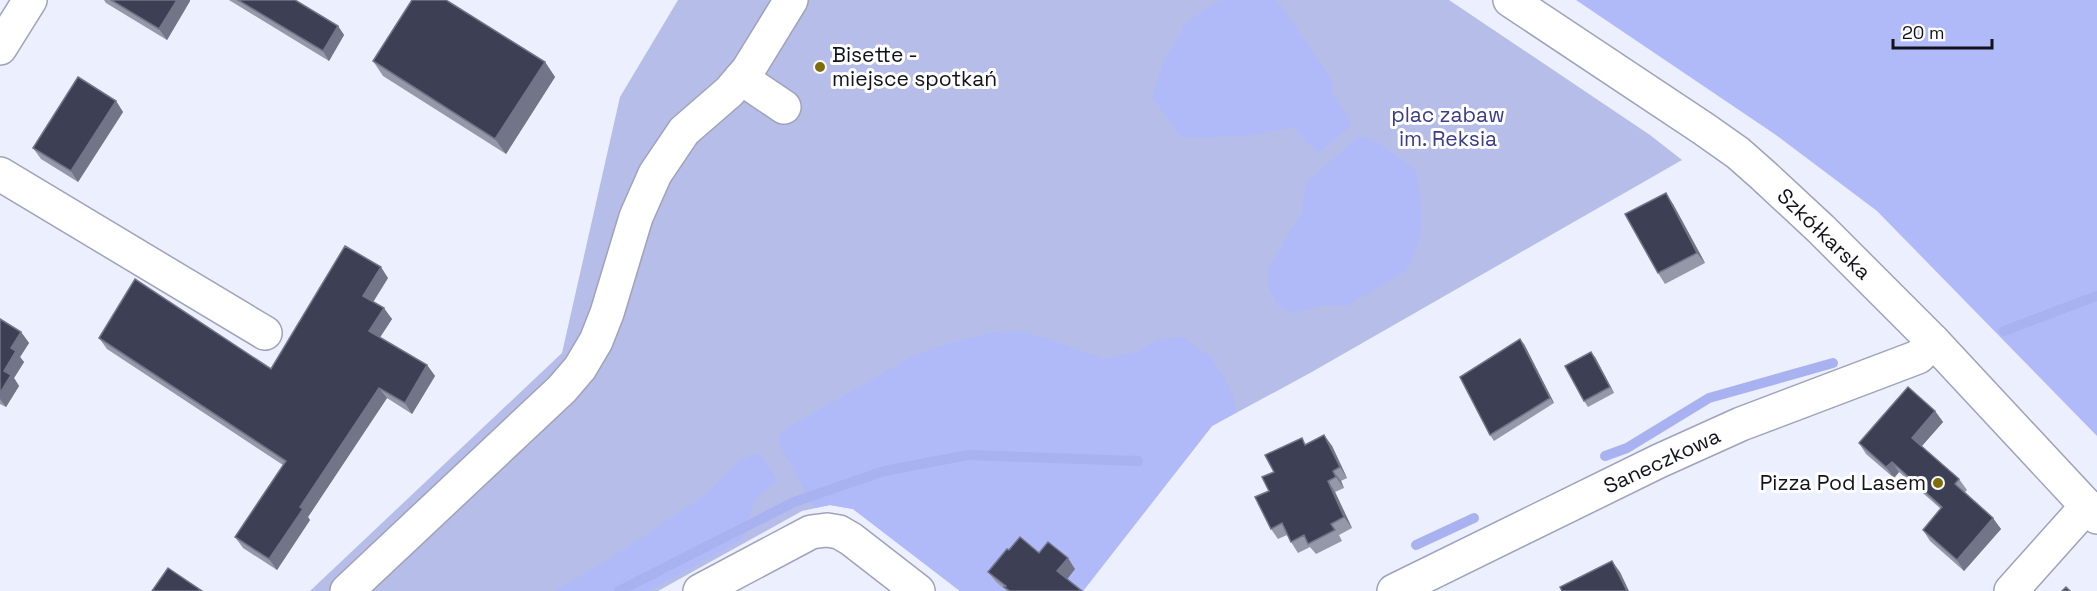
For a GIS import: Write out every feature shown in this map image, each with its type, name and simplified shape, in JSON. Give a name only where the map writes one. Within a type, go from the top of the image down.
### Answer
[{"type":"street","points":[[0,48],[30,0]]},
{"type":"street","points":[[347,591],[562,389],[580,368],[596,341],[607,313],[636,217],[655,174],[684,131],[729,92],[741,78],[763,48],[791,0]]},
{"type":"street","name":"Szkółkarska","points":[[1510,0],[1738,153],[1821,229],[1934,342],[2092,512]]},
{"type":"street","points":[[741,78],[784,107]]},
{"type":"street","points":[[0,174],[265,333]]},
{"type":"street","name":"Saneczkowa","points":[[1394,591],[1659,460],[1741,424],[1918,357],[1934,342]]},
{"type":"street","points":[[2011,591],[2092,512]]},
{"type":"street","points":[[700,591],[802,536],[827,530],[839,532],[851,538],[918,591]]},
{"type":"green space","name":"plac zabaw im. Reksia","points":[[678,0],[1449,0],[1650,135],[1682,160],[1310,373],[1212,426],[1083,591],[960,591],[853,509],[830,505],[802,511],[658,591],[310,591],[562,353],[620,97]]},
{"type":"shaded area","points":[[1223,0],[1275,0],[1333,82],[1331,92],[1351,126],[1319,152],[1306,142],[1295,127],[1247,136],[1182,138],[1152,97],[1165,59],[1186,23],[1213,4]]},
{"type":"shaded area","points":[[1576,0],[2097,0],[2097,436],[1877,211],[1776,135]]},
{"type":"shaded area","points":[[1359,136],[1375,141],[1415,169],[1422,215],[1416,250],[1407,270],[1346,306],[1322,305],[1303,311],[1289,312],[1278,306],[1268,287],[1268,269],[1302,212],[1307,182]]},
{"type":"shaded area","points":[[1023,331],[1105,359],[1137,352],[1156,340],[1183,337],[1212,358],[1232,393],[1237,412],[1212,426],[1083,591],[960,591],[853,509],[830,505],[815,508],[782,449],[779,439],[782,431],[913,356],[993,332]]},
{"type":"shaded area","points":[[759,453],[778,480],[754,500],[743,539],[648,591],[554,591],[608,560],[708,493],[738,461]]},
{"type":"building","points":[[111,0],[177,0],[159,29]]},
{"type":"building","points":[[238,0],[295,0],[338,26],[323,51]]},
{"type":"building","points":[[412,0],[446,0],[545,62],[495,139],[373,61]]},
{"type":"building","points":[[78,77],[116,101],[71,171],[33,148]]},
{"type":"building","points":[[1666,193],[1697,253],[1658,273],[1625,214]]},
{"type":"building","points":[[345,246],[381,267],[363,296],[384,308],[369,331],[427,365],[405,403],[379,388],[300,507],[303,509],[269,559],[235,537],[286,461],[99,338],[135,279],[271,369]]},
{"type":"building","points":[[0,319],[21,332],[11,348],[16,351],[4,371],[11,375],[0,393]]},
{"type":"building","points":[[1520,339],[1550,398],[1490,435],[1460,377]]},
{"type":"building","points":[[1591,352],[1610,387],[1584,401],[1565,366]]},
{"type":"building","points":[[1908,387],[1935,411],[1912,438],[1959,479],[1955,484],[1993,518],[1957,560],[1923,530],[1942,507],[1892,462],[1886,467],[1859,443]]},
{"type":"building","points":[[1324,435],[1340,467],[1333,471],[1336,477],[1328,481],[1344,517],[1331,524],[1335,530],[1308,544],[1304,535],[1291,542],[1282,523],[1271,529],[1255,497],[1269,491],[1262,477],[1274,472],[1265,455],[1302,438],[1305,445]]},
{"type":"building","points":[[1020,537],[1039,553],[1048,542],[1068,558],[1057,571],[1082,591],[1010,591],[1004,587],[1006,586],[988,572]]},
{"type":"building","points":[[1612,561],[1627,591],[1562,591],[1560,587]]},
{"type":"building","points":[[168,568],[202,591],[152,591]]},
{"type":"waterway","points":[[2004,331],[2097,296]]},
{"type":"waterway","points":[[1605,456],[1627,448],[1709,398],[1833,363]]},
{"type":"waterway","points":[[619,591],[794,502],[884,471],[968,455],[1138,461]]},
{"type":"waterway","points":[[1416,545],[1474,518]]},
{"type":"place","name":"Bisette - miejsce spotkań","points":[[820,67]]},
{"type":"place","name":"Pizza Pod Lasem","points":[[1938,483]]}]
